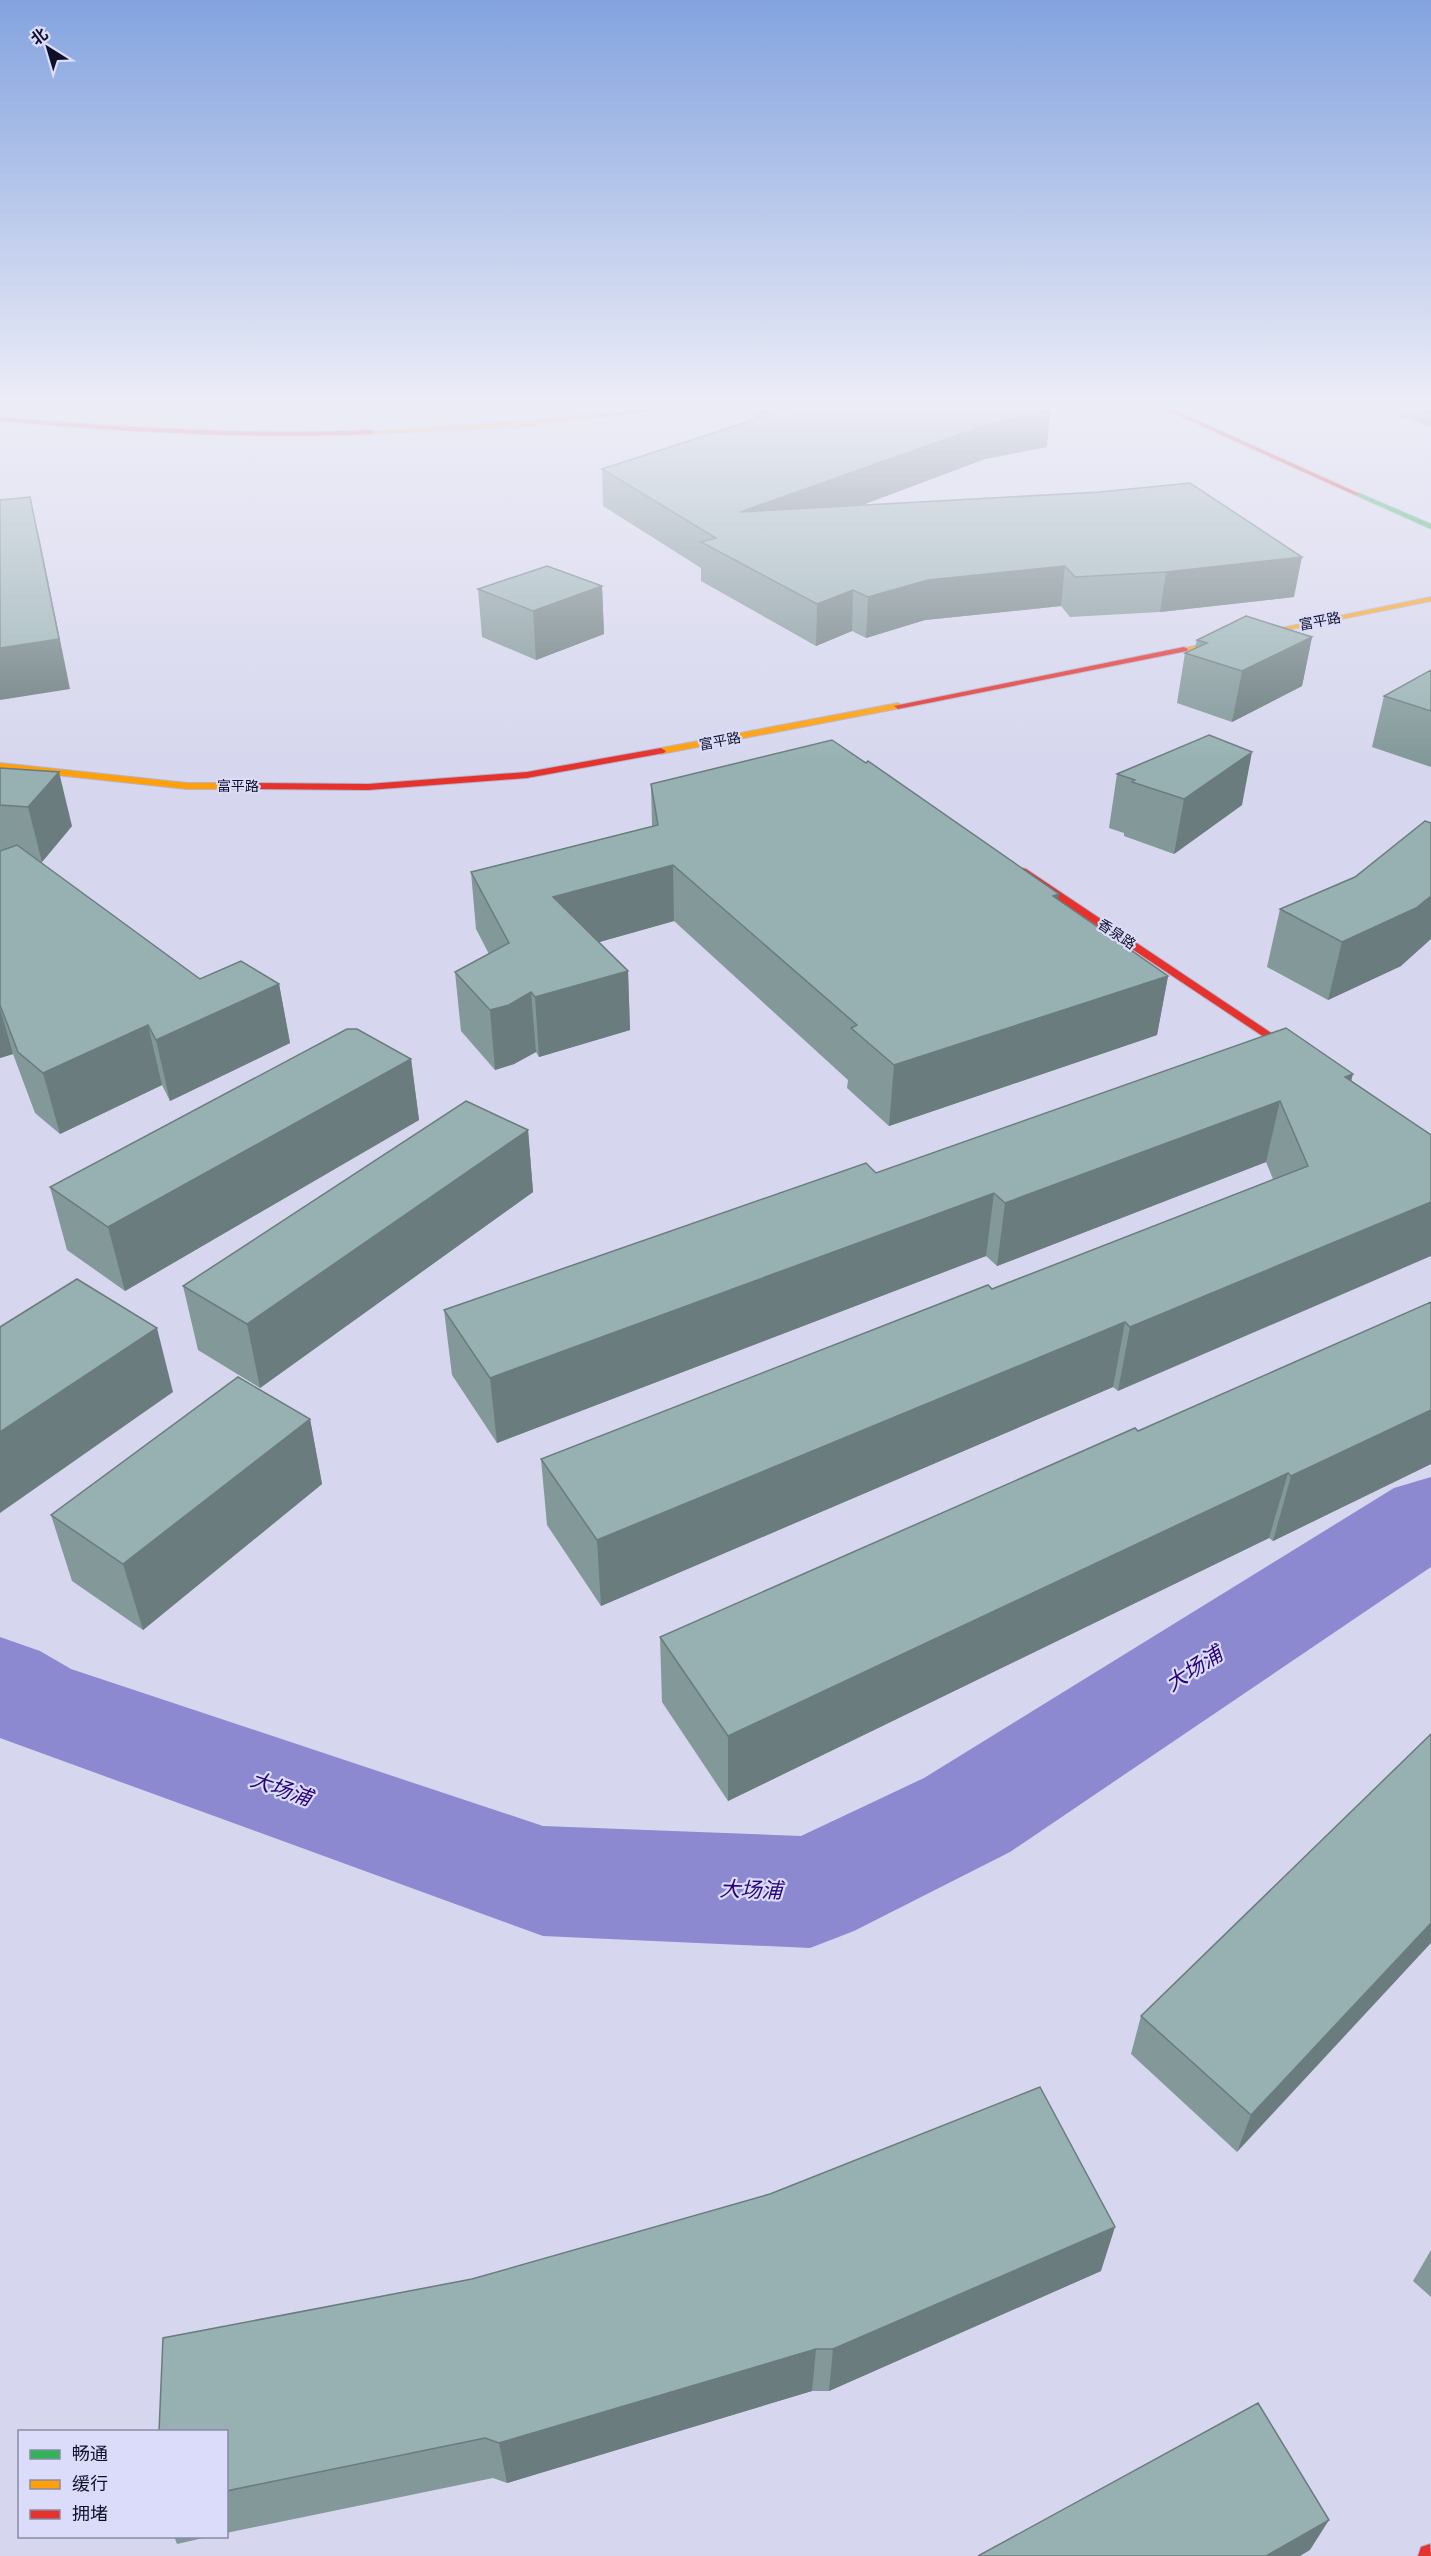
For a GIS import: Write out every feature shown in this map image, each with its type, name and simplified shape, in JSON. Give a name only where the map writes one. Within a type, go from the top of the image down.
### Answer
[{"type":"street","name":"富平路","points":[[0,766],[187,786],[368,787],[527,775],[804,725],[1431,599]]},
{"type":"street","points":[[804,725],[824,738]]},
{"type":"street","name":"香泉路","points":[[1013,865],[1311,1064]]},
{"type":"building","points":[[0,523],[35,523],[59,639],[0,648]]},
{"type":"building","points":[[692,523],[1251,523],[1302,557],[1166,572],[1075,577],[1065,566],[928,580],[868,597],[853,590],[817,604],[701,542],[716,538]]},
{"type":"building","points":[[547,566],[602,586],[533,611],[478,589]]},
{"type":"building","points":[[1246,616],[1312,637],[1242,671],[1185,653],[1207,643],[1197,640]]},
{"type":"building","points":[[1431,670],[1431,711],[1384,696]]},
{"type":"building","points":[[1209,735],[1252,752],[1184,799],[1132,782],[1135,780],[1117,774]]},
{"type":"building","points":[[832,740],[866,763],[868,761],[1059,894],[1053,896],[1168,976],[894,1065],[851,1028],[857,1025],[673,865],[553,897],[628,971],[535,997],[531,992],[509,1005],[490,1010],[455,972],[509,943],[471,872],[658,825],[651,784]]},
{"type":"building","points":[[0,768],[59,772],[28,807],[0,805]]},
{"type":"building","points":[[1425,821],[1431,823],[1431,896],[1416,908],[1342,942],[1280,909],[1355,877]]},
{"type":"building","points":[[17,845],[200,979],[241,961],[279,984],[156,1040],[148,1025],[43,1073],[18,1052],[0,1005],[0,851]]},
{"type":"building","points":[[1286,1028],[1353,1074],[1345,1077],[1431,1135],[1431,1202],[1130,1327],[1125,1322],[597,1540],[541,1459],[988,1285],[992,1289],[1308,1166],[1280,1101],[1005,1203],[994,1193],[490,1378],[444,1310],[866,1163],[876,1173]]},
{"type":"building","points":[[347,1029],[357,1029],[411,1059],[108,1227],[50,1187]]},
{"type":"building","points":[[466,1101],[528,1130],[247,1324],[183,1286]]},
{"type":"building","points":[[77,1279],[157,1328],[0,1432],[0,1327]]},
{"type":"building","points":[[1431,1302],[1431,1410],[1291,1476],[1288,1473],[728,1736],[660,1637],[1135,1428],[1138,1431]]},
{"type":"building","points":[[238,1377],[310,1419],[123,1564],[51,1515]]},
{"type":"building","points":[[1431,1734],[1431,1923],[1251,2115],[1141,2016]]},
{"type":"building","points":[[1040,2087],[1115,2227],[833,2349],[816,2349],[499,2443],[485,2438],[228,2491],[228,2430],[159,2430],[163,2338],[472,2279],[770,2194]]},
{"type":"building","points":[[1258,2403],[1329,2520],[1266,2556],[978,2556]]},
{"type":"waterway","name":"大场浦","points":[[0,1683],[31,1702],[543,1881],[810,1892],[967,1815],[1431,1515]]},
{"type":"traffic: fast","points":[[1423,523],[1431,527]]},
{"type":"traffic: slow","points":[[1184,649],[1431,599]]},
{"type":"traffic: slow","points":[[661,751],[898,706]]},
{"type":"traffic: slow","points":[[0,766],[187,786],[248,786]]},
{"type":"traffic: jam","points":[[898,706],[1184,649]]},
{"type":"traffic: jam","points":[[248,786],[368,787],[527,775],[661,751]]},
{"type":"traffic: jam","points":[[1022,871],[1304,1059]]}]
